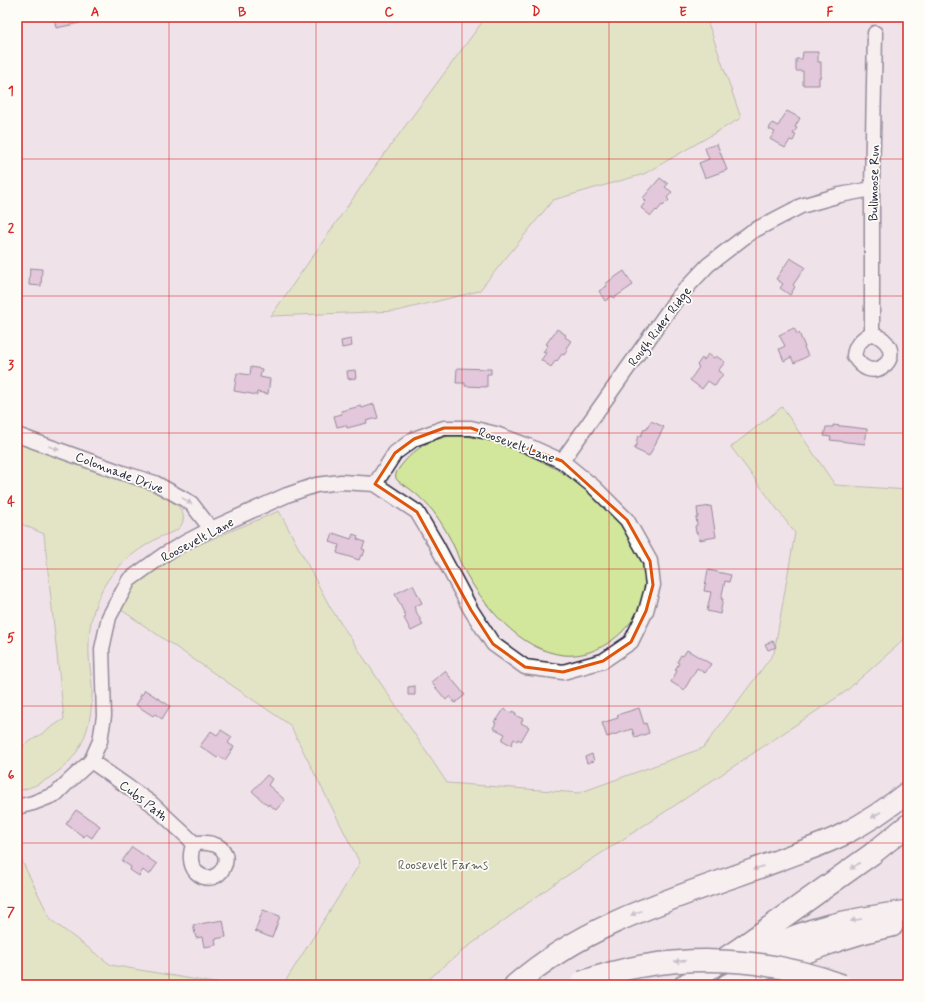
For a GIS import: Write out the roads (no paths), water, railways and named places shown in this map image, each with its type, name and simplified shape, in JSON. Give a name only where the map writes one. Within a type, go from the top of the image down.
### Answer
[{"type":"highway","points":[[515,985],[548,959],[597,930],[651,907],[828,841],[872,818],[908,792]]},
{"type":"highway","points":[[685,985],[739,949],[872,854],[908,825]]},
{"type":"highway","points":[[699,985],[771,947],[825,926],[908,911]]},
{"type":"highway","points":[[727,985],[816,949],[864,933],[908,923]]},
{"type":"highway","points":[[578,983],[609,973],[640,966],[675,962],[711,961],[749,963],[778,967],[842,985]]},
{"type":"street","name":"Bullmoose Run","points":[[872,333],[872,189],[875,33]]},
{"type":"street","name":"Rough Rider Ridge","points":[[562,461],[678,297],[708,265],[751,232],[801,206],[840,195],[872,189]]},
{"type":"street","name":"Roosevelt Lane","points":[[17,807],[33,803],[56,794],[91,761],[100,741],[104,716],[102,649],[110,617],[129,580],[166,554],[211,529],[287,495],[316,485],[341,482],[375,484],[417,512],[471,610],[493,644],[525,666],[563,672],[603,661],[631,642],[646,611],[653,585],[650,560],[627,520],[594,486],[562,461],[496,434],[471,428],[444,428],[414,439],[395,453],[375,484]]},
{"type":"street","name":"Colonnade Drive","points":[[17,434],[155,483],[191,503],[211,529]]},
{"type":"street","name":"Cubs Path","points":[[91,761],[152,803],[194,843]]},
{"type":"park label","name":"Roosevelt Farms","points":[[443,864]]}]
